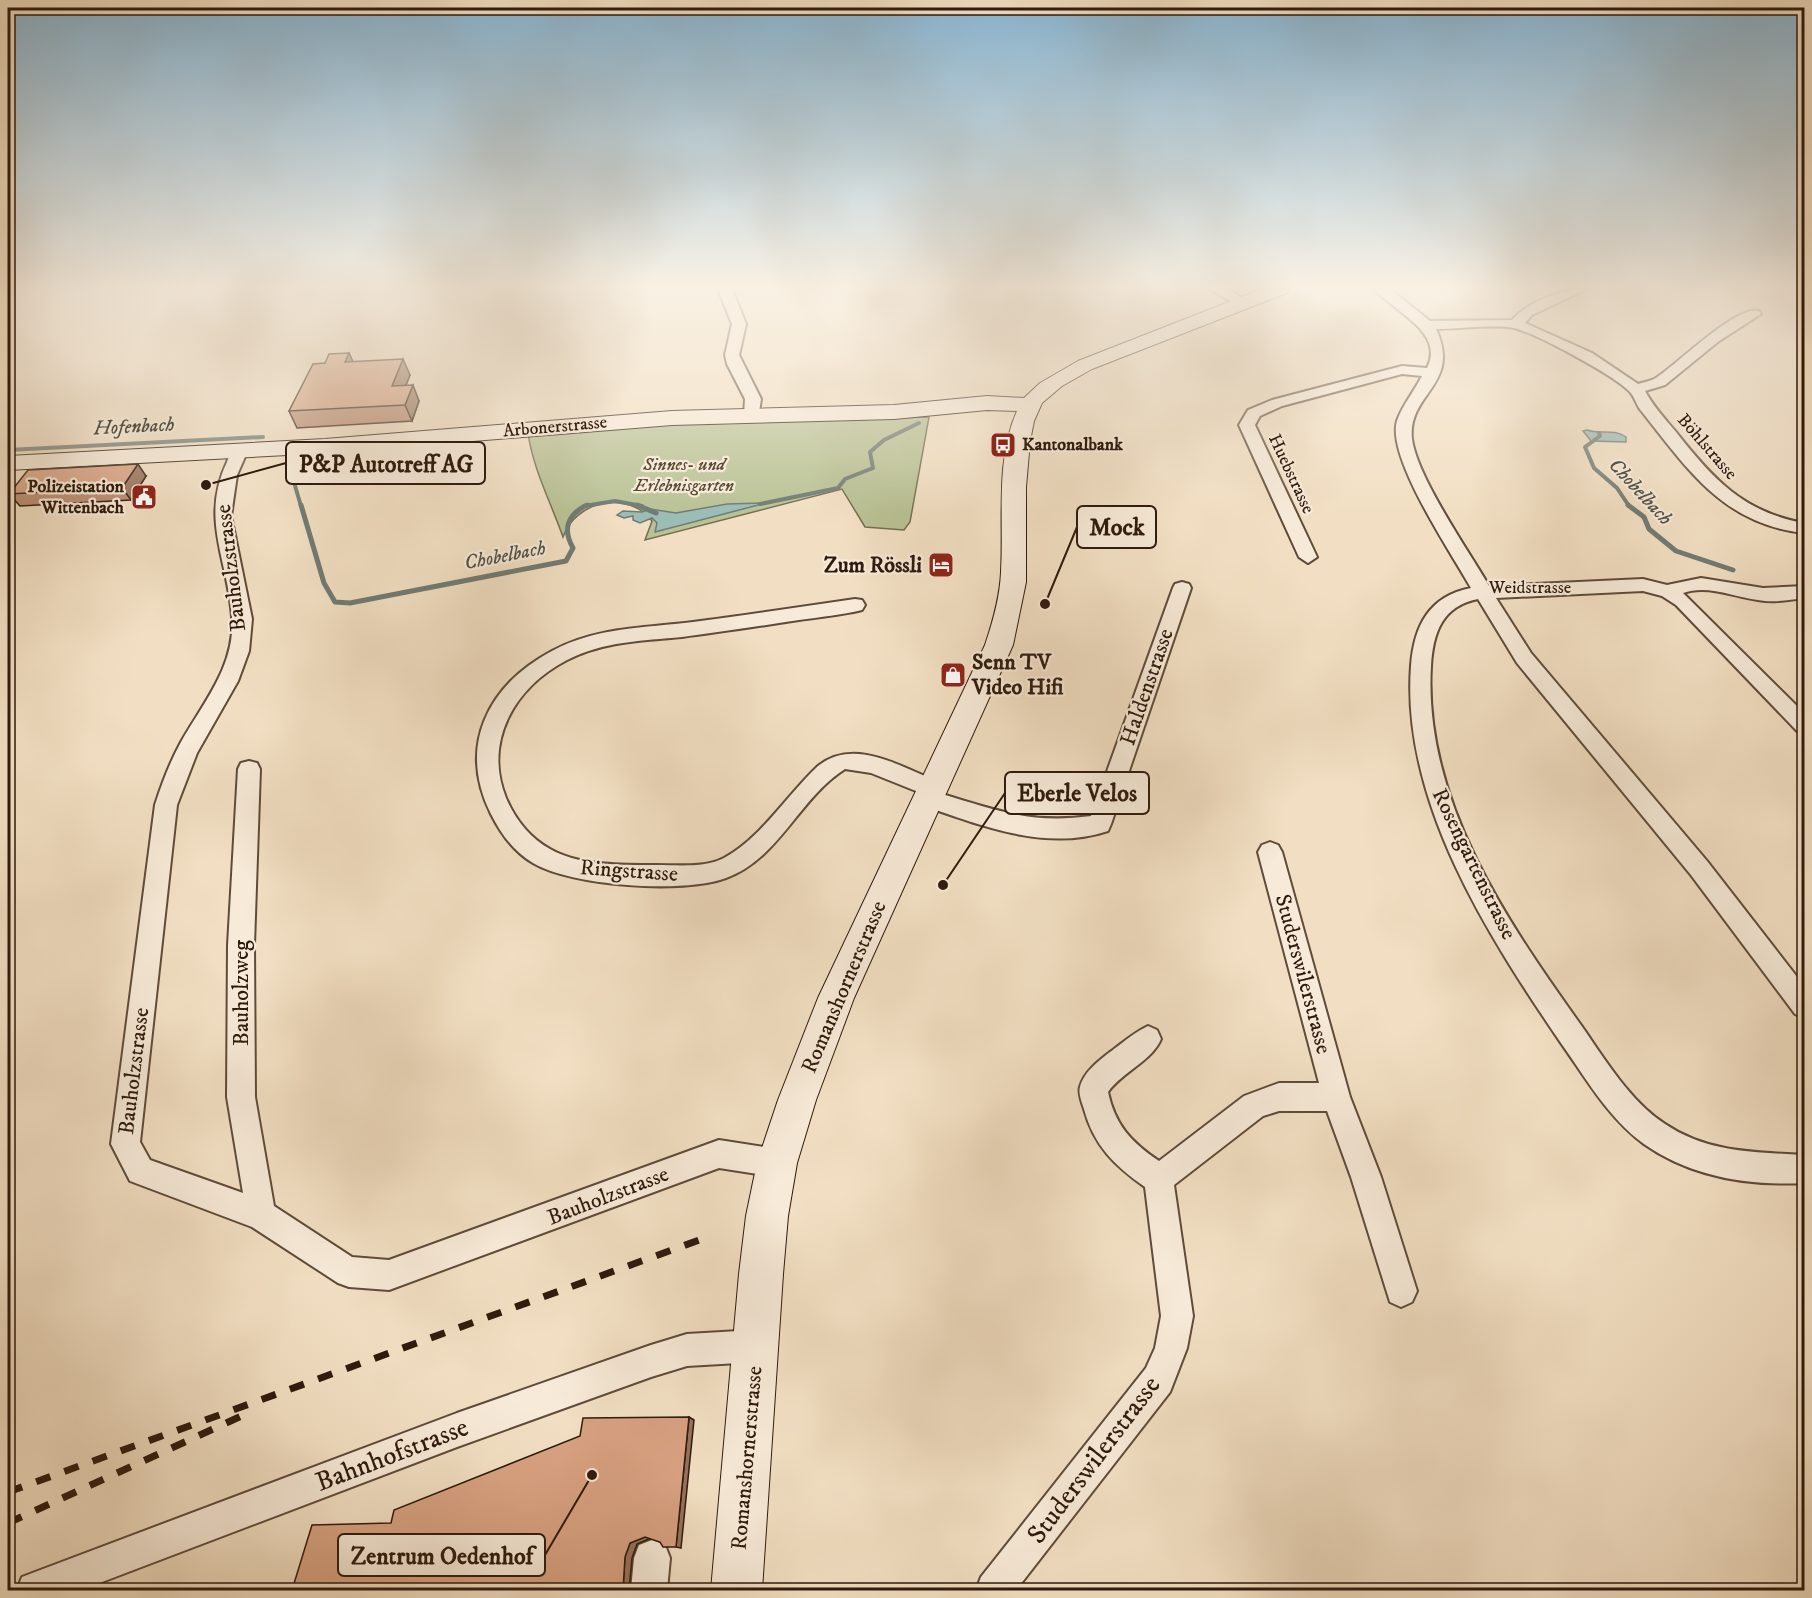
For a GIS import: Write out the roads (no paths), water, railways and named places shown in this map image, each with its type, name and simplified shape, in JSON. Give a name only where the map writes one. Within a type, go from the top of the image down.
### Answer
[{"type":"main road","points":[[1030,405],[1057,381],[1089,364]]},
{"type":"main road","name":"Arbonerstrasse","points":[[8,463],[429,439],[630,420],[914,411],[987,403],[1030,405]]},
{"type":"main road","name":"Romanshornerstrasse","points":[[736,1590],[767,1216],[777,1163],[797,1100],[836,998],[987,676],[1009,612],[1014,575],[1018,458],[1030,405]]},
{"type":"street","points":[[734,364],[753,399],[752,416]]},
{"type":"street","name":"Weidstrasse","points":[[1437,364],[1405,421],[1404,439],[1416,476],[1483,592],[1643,585],[1669,592],[1683,601],[1729,651],[1797,711],[1804,725]]},
{"type":"street","name":"Böhlstrasse","points":[[1598,364],[1636,389],[1643,402],[1701,473],[1731,503],[1758,518],[1784,526],[1804,528]]},
{"type":"street","points":[[1636,389],[1660,382],[1683,364]]},
{"type":"street","name":"Huebstrasse","points":[[1308,557],[1247,426],[1248,419],[1254,413],[1277,404],[1402,370],[1433,373]]},
{"type":"street","name":"Bauholzstrasse","points":[[240,450],[227,477],[222,500],[223,525],[242,620],[240,641],[236,661],[181,763],[166,805],[125,1144],[140,1171],[261,1215],[324,1258],[349,1272],[389,1275],[490,1240],[719,1154],[777,1163]]},
{"type":"street","points":[[1669,592],[1683,583],[1703,583],[1759,594],[1804,592]]},
{"type":"street","name":"Haldenstrasse","points":[[932,794],[1013,825],[1057,830],[1100,824],[1182,588]]},
{"type":"street","points":[[1483,592],[1524,658],[1699,868],[1804,1006]]},
{"type":"street","name":"Rosengartenstrasse","points":[[1483,592],[1447,601],[1431,618],[1422,649],[1420,688],[1424,739],[1434,780],[1450,823],[1532,979],[1629,1111],[1662,1140],[1687,1152],[1728,1166],[1749,1169],[1804,1169]]},
{"type":"street","name":"Ringstrasse","points":[[855,605],[759,620],[619,636],[579,646],[545,664],[512,694],[496,716],[489,733],[486,774],[500,813],[525,846],[560,864],[609,873],[692,875],[731,866],[764,837],[826,772],[841,762],[849,760],[877,767],[932,794]]},
{"type":"street","name":"Bauholzweg","points":[[249,769],[241,945],[241,1097],[261,1215]]},
{"type":"street","name":"Studerswilerstrasse","points":[[1270,852],[1336,1097],[1366,1177],[1401,1291]]},
{"type":"street","points":[[1148,1039],[1106,1072],[1093,1089],[1098,1119],[1117,1149],[1159,1179],[1254,1106],[1279,1097],[1336,1097]]},
{"type":"street","name":"Studerswilerstrasse","points":[[994,1590],[1158,1380],[1171,1348],[1177,1316],[1159,1179]]},
{"type":"street","name":"Bahnhofstrasse","points":[[35,1590],[457,1430],[651,1361],[687,1350],[756,1346]]},
{"type":"water","points":[[1583,431],[1621,434],[1626,437],[1626,442],[1591,441]]},
{"type":"water","points":[[766,503],[655,532],[657,523],[652,518],[640,523],[633,520],[633,516],[624,518],[617,515],[623,511],[642,512],[650,509],[676,513],[727,504]]},
{"type":"waterway","name":"Chobelbach","points":[[760,504],[838,488],[845,479],[873,468],[870,452],[884,440],[919,423]]},
{"type":"waterway","name":"Chobelbach","points":[[1599,433],[1600,436],[1585,447],[1594,468],[1617,488],[1629,506]]},
{"type":"waterway","name":"Hofenbach","points":[[8,450],[263,437]]},
{"type":"waterway","name":"Hofenbach","points":[[290,469],[301,506]]},
{"type":"waterway","name":"Chobelbach","points":[[586,506],[615,501],[637,505]]},
{"type":"waterway","name":"Chobelbach","points":[[301,505],[324,583],[335,602],[350,603],[566,561],[573,548],[568,535],[569,523],[575,513],[586,506]]},
{"type":"waterway","name":"Chobelbach","points":[[637,505],[642,506]]},
{"type":"waterway","name":"Chobelbach","points":[[637,505],[656,513]]},
{"type":"waterway","name":"Chobelbach","points":[[1629,506],[1644,517],[1649,529],[1676,551],[1733,570]]},
{"type":"railway","points":[[8,1492],[702,1239]]},
{"type":"railway","points":[[8,1523],[248,1413]]},
{"type":"place","name":"Kantonalbank","points":[[1003,445]]},
{"type":"place","name":"P&P Autotreff AG","points":[[206,485]]},
{"type":"place","name":"Polizeistation Wittenbach","points":[[144,497]]},
{"type":"place","name":"Zum Rössli","points":[[941,565]]},
{"type":"place","name":"Mock","points":[[1045,604]]},
{"type":"place","name":"Senn TV Video Hifi","points":[[953,675]]},
{"type":"place","name":"Eberle Velos","points":[[943,885]]},
{"type":"place","name":"Zentrum Oedenhof","points":[[592,1475]]},
{"type":"park label","name":"Sinnes- und Erlebnisgarten","points":[[684,475]]}]
